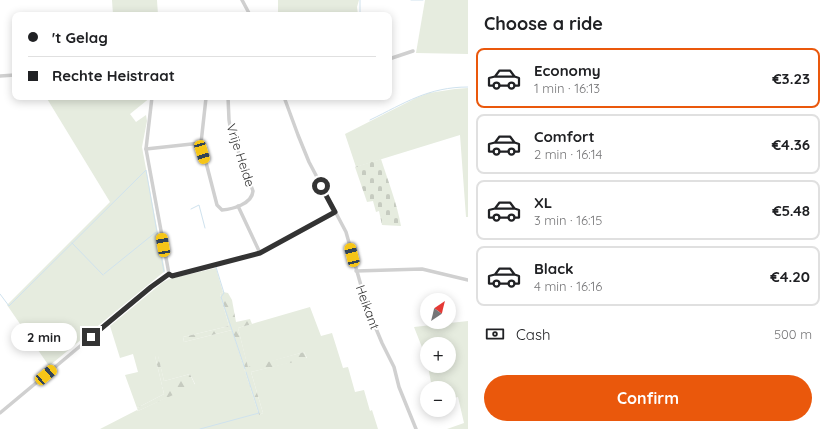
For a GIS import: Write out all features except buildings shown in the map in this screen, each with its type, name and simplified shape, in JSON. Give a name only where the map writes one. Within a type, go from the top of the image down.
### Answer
[{"type":"street","points":[[242,0],[248,12]]},
{"type":"street","points":[[392,58],[413,51]]},
{"type":"street","points":[[0,76],[12,75]]},
{"type":"street","points":[[152,100],[146,149],[169,274]]},
{"type":"street","name":"Vrije Heide","points":[[206,100],[201,143],[219,208],[222,210],[228,210],[238,206],[252,196],[252,191],[231,132],[228,100]]},
{"type":"street","name":"Heikant","points":[[285,100],[309,162],[346,232],[367,307],[394,367],[399,387],[416,429]]},
{"type":"street","points":[[146,149],[201,143]]},
{"type":"street","name":"Vrije Heide","points":[[238,206],[260,253]]},
{"type":"street","points":[[169,274],[172,276],[260,253],[335,212]]},
{"type":"street","points":[[356,271],[422,269],[468,280]]},
{"type":"street","points":[[0,413],[151,287],[169,274]]},
{"type":"green space","points":[[112,0],[157,0],[158,12],[113,12]]},
{"type":"green space","points":[[278,0],[359,0],[358,12],[278,12]]},
{"type":"green space","points":[[425,0],[468,0],[468,54],[416,53]]},
{"type":"green space","points":[[468,88],[468,217],[466,217],[460,135],[356,167],[345,134],[416,98],[429,93]]},
{"type":"green space","points":[[48,100],[147,100],[130,114],[136,122],[146,115],[147,121],[142,147],[165,271],[49,366],[7,305],[110,202]]},
{"type":"green space","points":[[381,159],[395,200],[401,226],[382,225],[379,211],[376,212],[373,201],[367,202],[355,167]]},
{"type":"green space","points":[[216,268],[223,292],[220,294],[229,326],[183,337],[184,342],[232,330],[259,415],[263,413],[251,372],[307,358],[304,352],[248,368],[238,328],[310,307],[321,336],[332,333],[343,368],[348,367],[355,392],[364,390],[370,411],[372,410],[378,429],[100,429],[137,410],[138,411],[195,384],[190,374],[164,381],[158,356],[155,356],[164,394],[137,408],[125,375],[138,372],[133,354],[120,358],[110,326],[163,282],[169,279]]},
{"type":"green space","points":[[223,292],[228,293],[232,300],[236,322],[250,319],[252,324],[238,328],[248,367],[304,352],[307,359],[251,372],[263,413],[259,415],[232,330],[184,342],[183,337],[229,326],[220,294]]},
{"type":"green space","points":[[468,321],[468,429],[447,429],[464,423],[458,397],[456,397],[456,381],[431,381],[429,373],[456,373],[456,337],[420,337],[420,342],[414,327],[420,326],[420,329],[456,329],[456,322]]},
{"type":"green space","points":[[158,355],[164,381],[190,374],[195,385],[138,411],[137,408],[164,394],[155,356]]},
{"type":"waterway","points":[[360,0],[360,12]]},
{"type":"waterway","points":[[411,0],[423,0]]},
{"type":"waterway","points":[[370,120],[417,97],[441,90],[468,87]]},
{"type":"waterway","points":[[0,294],[9,306],[146,170],[164,272]]},
{"type":"waterway","points":[[191,209],[199,205],[205,228]]},
{"type":"waterway","points":[[104,274],[156,232]]},
{"type":"waterway","points":[[72,243],[103,275]]},
{"type":"waterway","points":[[216,267],[224,293],[221,297],[245,369]]},
{"type":"waterway","points":[[200,429],[259,413],[246,372]]},
{"type":"route","points":[[91,337],[169,274],[172,276],[260,253],[335,212],[321,186]]}]
